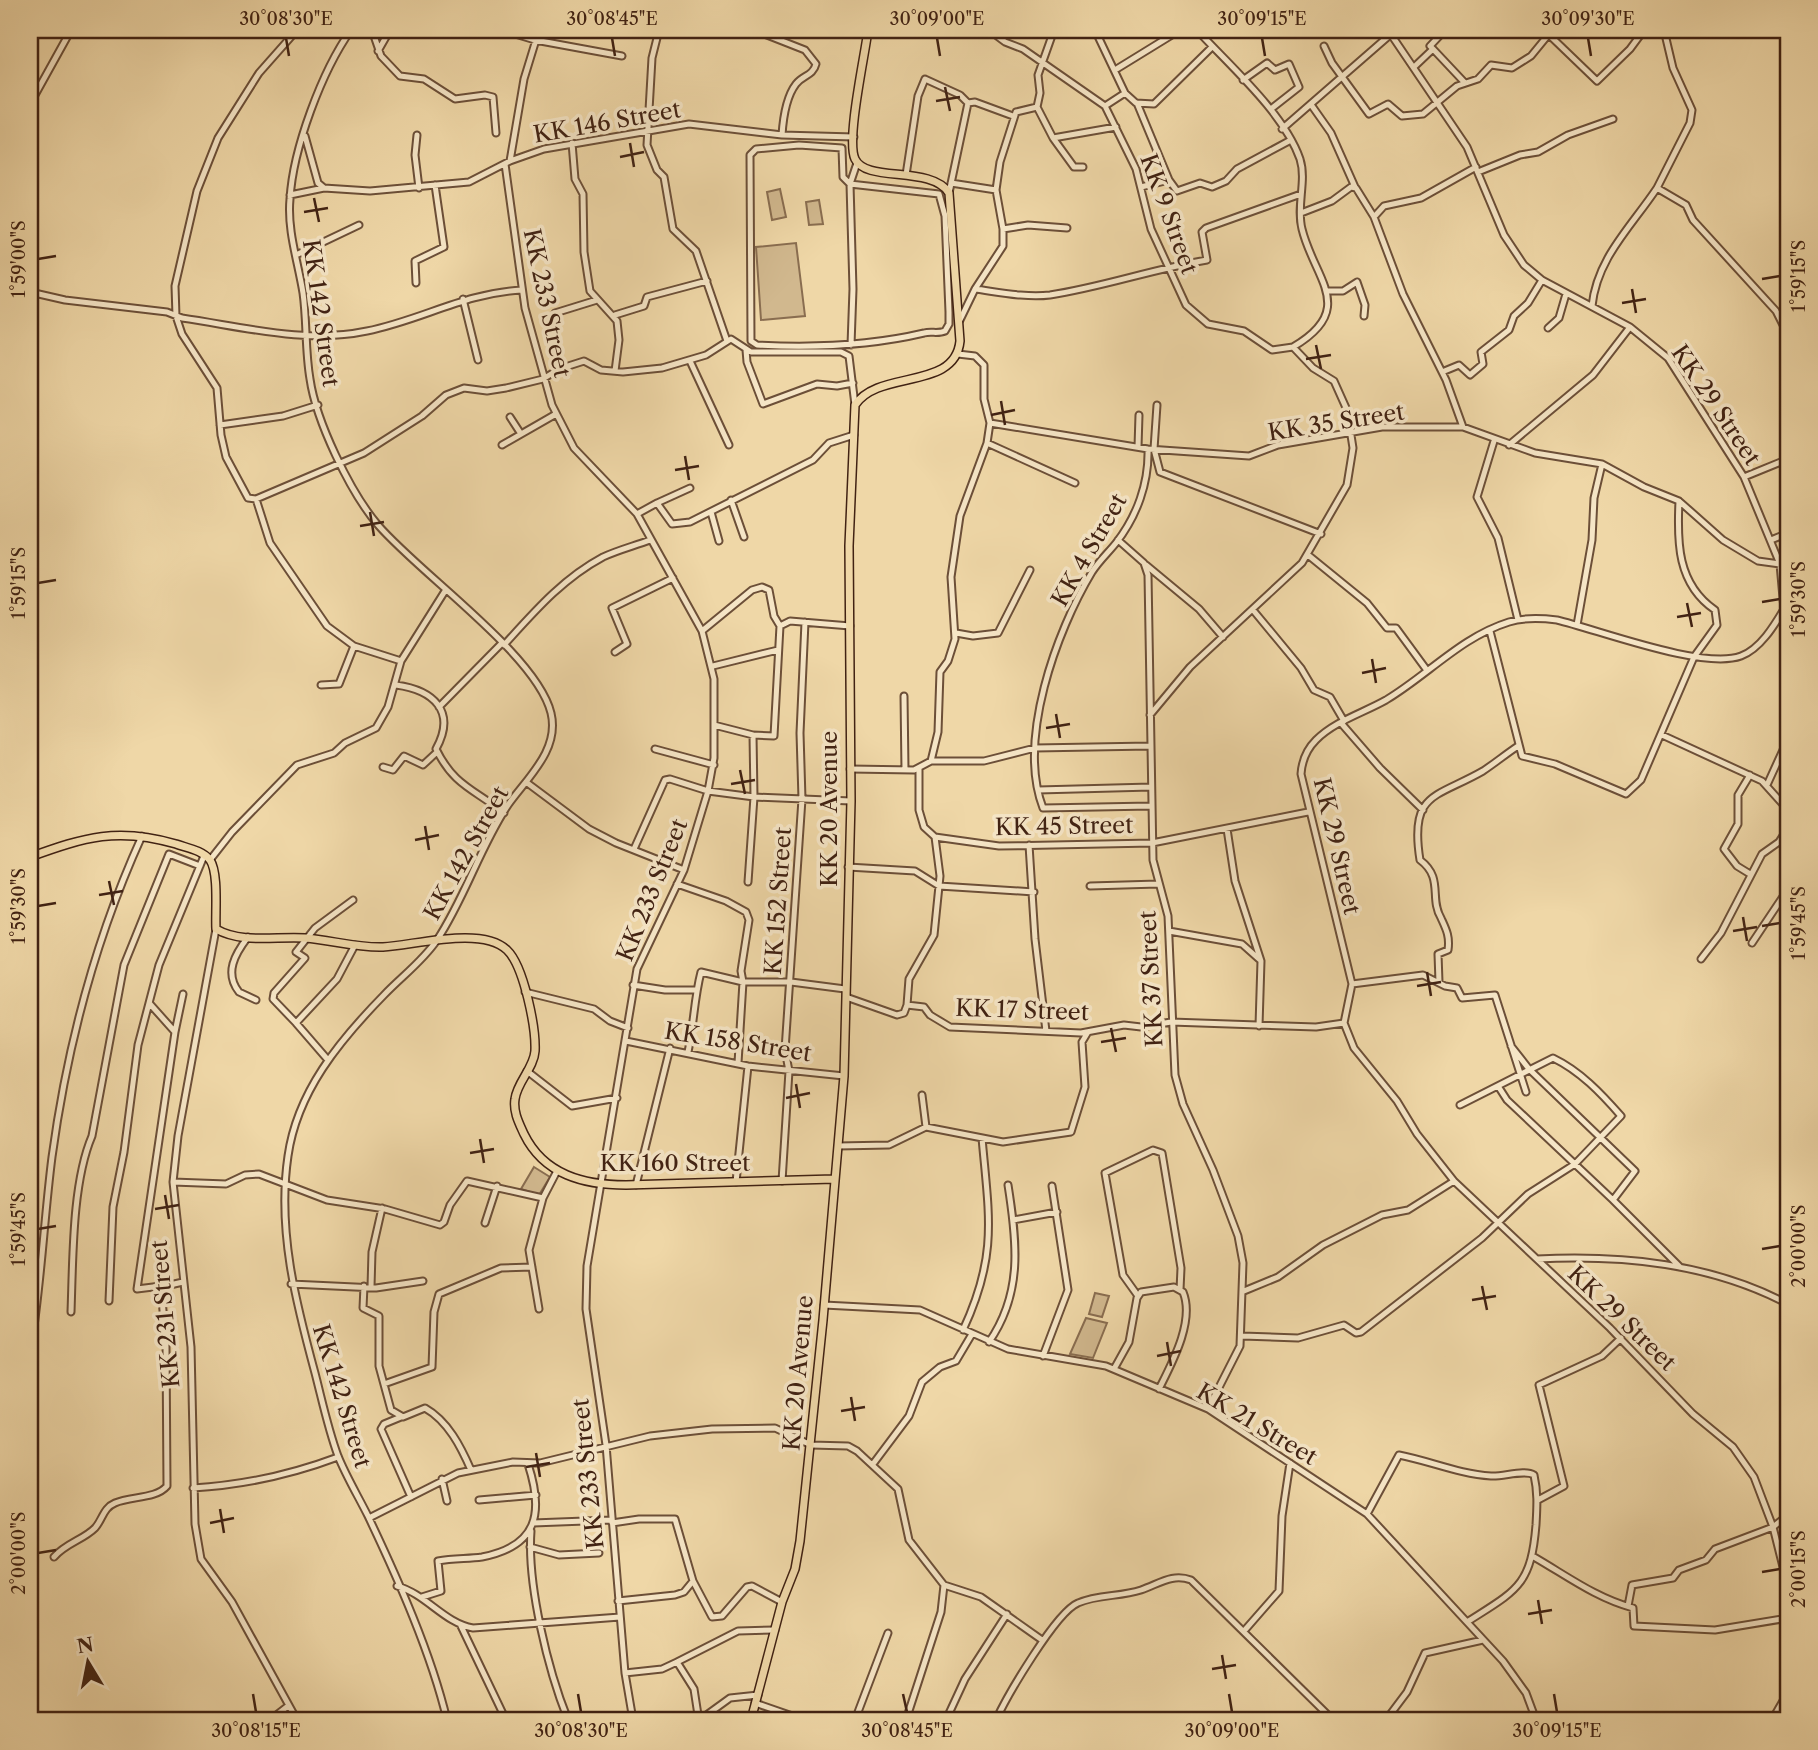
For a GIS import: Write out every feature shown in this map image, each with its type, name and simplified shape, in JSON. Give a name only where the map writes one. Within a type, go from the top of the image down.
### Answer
[{"type":"main road","points":[[855,405],[863,394],[875,387],[945,368],[958,354],[959,323],[949,193],[938,182],[906,174],[867,169],[857,163],[854,137],[868,30]]},
{"type":"main road","name":"KK 20 Avenue","points":[[751,1720],[782,1602],[795,1569],[811,1446],[844,1076],[851,801],[850,626],[855,405]]},
{"type":"main road","points":[[30,857],[94,836],[142,836],[196,850],[207,858]]},
{"type":"main road","name":"KK 231 Street","points":[[207,858],[214,877],[216,929]]},
{"type":"main road","name":"KK 160 Street","points":[[216,929],[232,936],[305,938],[382,947],[474,938],[495,941],[514,958],[526,992],[535,1053],[515,1095],[516,1117],[536,1156],[557,1171],[602,1185],[834,1179]]},
{"type":"street","points":[[30,104],[71,30]]},
{"type":"street","points":[[297,30],[267,63],[235,107],[206,164],[177,271],[176,316],[182,334],[217,388],[226,457],[237,482],[248,498],[256,499],[341,465],[376,447],[451,392],[469,387],[495,390],[543,379],[559,369],[584,361],[601,370],[654,369],[690,361],[706,355],[727,341],[735,340],[746,350],[762,404],[817,384],[837,386],[853,383]]},
{"type":"street","name":"KK 142 Street","points":[[351,30],[330,63],[305,135],[290,195],[289,218],[296,255],[310,379],[341,465],[375,522],[445,591],[475,614],[503,644],[529,676],[551,714],[550,743],[527,782],[504,813],[436,941],[378,1001],[328,1060],[306,1093],[289,1147],[285,1182],[291,1284],[338,1457],[369,1518],[432,1669],[447,1720]]},
{"type":"street","points":[[372,30],[378,51],[400,76],[424,79],[453,98],[485,95],[493,97],[496,133]]},
{"type":"street","points":[[378,51],[390,30]]},
{"type":"street","points":[[502,30],[535,40],[622,56]]},
{"type":"street","name":"KK 233 Street","points":[[539,30],[507,162],[522,290],[543,379],[556,414],[574,448],[637,514],[702,631],[713,666],[713,765],[708,791],[684,870],[648,943],[633,985],[617,1098],[588,1251],[586,1300],[606,1445],[625,1673],[634,1720]]},
{"type":"street","points":[[659,30],[652,58],[646,132],[650,155],[664,177],[673,229],[692,245],[727,341]]},
{"type":"street","points":[[754,30],[799,46],[812,55],[816,64],[813,71],[797,83],[793,90],[782,135]]},
{"type":"street","name":"KK 9 Street","points":[[989,30],[1105,106],[1136,169],[1151,229],[1186,305],[1208,324],[1244,331],[1272,350],[1293,346]]},
{"type":"street","points":[[1054,30],[1038,75],[1040,93],[1037,107],[1053,138],[1074,167],[1083,167]]},
{"type":"street","points":[[1095,30],[1106,58],[1115,70],[1125,93],[1136,103],[1169,180],[1177,191],[1200,183],[1212,187],[1226,181],[1237,169],[1289,141]]},
{"type":"street","points":[[1115,70],[1180,30]]},
{"type":"street","points":[[1150,715],[1190,667],[1308,555],[1347,485],[1353,457],[1353,434],[1347,410],[1334,381],[1314,368],[1293,346],[1321,324],[1330,306],[1328,291],[1301,227],[1300,158],[1271,109],[1197,30]]},
{"type":"street","points":[[1445,30],[1430,46],[1465,83]]},
{"type":"street","points":[[1324,46],[1370,114],[1388,104],[1402,116],[1419,115],[1465,83],[1478,79],[1494,64],[1508,70],[1531,56],[1547,32],[1597,81],[1630,49],[1644,30]]},
{"type":"street","points":[[1592,306],[1594,282],[1605,259],[1657,188],[1690,122],[1692,110],[1674,68],[1664,30]]},
{"type":"street","points":[[1282,129],[1312,106],[1389,32]]},
{"type":"street","name":"KK 29 Street","points":[[1389,32],[1439,103],[1477,170],[1504,235],[1524,265],[1542,281],[1630,327],[1668,358],[1744,477],[1780,564],[1786,610],[1768,634],[1741,656],[1717,659],[1694,657],[1546,618],[1518,620],[1490,631],[1426,669],[1386,699],[1342,722],[1317,739],[1304,756],[1301,774],[1308,812],[1326,869],[1352,984],[1344,1023],[1360,1059],[1398,1101],[1417,1134],[1454,1181],[1621,1338],[1693,1414],[1733,1447],[1754,1477],[1773,1527],[1788,1587]]},
{"type":"street","points":[[1136,103],[1154,104],[1212,47]]},
{"type":"street","points":[[1414,67],[1433,49]]},
{"type":"street","points":[[1243,80],[1266,63],[1275,70],[1289,64],[1299,87],[1271,109]]},
{"type":"street","points":[[906,174],[923,80],[929,79],[960,95],[968,103]]},
{"type":"street","points":[[1105,106],[1125,93]]},
{"type":"street","points":[[968,103],[975,102],[1013,116]]},
{"type":"street","points":[[949,193],[968,103]]},
{"type":"street","points":[[1312,106],[1331,133],[1355,187],[1374,216],[1403,294],[1442,372],[1463,427]]},
{"type":"street","points":[[959,323],[975,289],[1003,246],[1003,229],[996,190],[1013,116],[1019,110],[1037,107]]},
{"type":"street","points":[[1374,216],[1384,206],[1421,198],[1477,170],[1520,155],[1538,152],[1568,135],[1613,119]]},
{"type":"street","name":"KK 146 Street","points":[[290,195],[324,188],[370,191],[469,182],[507,162],[572,143],[689,124],[782,135],[854,137]]},
{"type":"street","points":[[1053,138],[1116,127]]},
{"type":"street","points":[[305,135],[318,183],[324,188]]},
{"type":"street","points":[[417,135],[415,155],[419,188]]},
{"type":"street","points":[[572,143],[575,179],[583,194],[588,283],[597,300],[615,315],[620,340],[615,371]]},
{"type":"street","points":[[838,145],[844,152],[843,177],[850,184],[940,194],[945,216],[949,324],[942,333],[926,332],[890,342],[851,345],[768,346],[751,341],[750,155],[764,148],[838,145]]},
{"type":"street","points":[[851,345],[853,289],[850,184],[857,163]]},
{"type":"street","points":[[1141,187],[1169,180]]},
{"type":"street","points":[[951,183],[996,190]]},
{"type":"street","points":[[416,283],[415,261],[444,247],[435,185]]},
{"type":"street","points":[[1301,213],[1320,207],[1355,187]]},
{"type":"street","points":[[1657,188],[1686,205],[1693,220],[1776,310],[1788,335]]},
{"type":"street","points":[[975,289],[1047,295],[1105,285],[1167,267],[1208,259],[1202,232],[1206,228],[1301,194]]},
{"type":"street","points":[[296,255],[359,225]]},
{"type":"street","points":[[1003,229],[1028,225],[1067,228]]},
{"type":"street","points":[[615,315],[644,306],[647,297],[706,281]]},
{"type":"street","points":[[1442,372],[1459,365],[1470,375],[1479,369],[1483,363],[1481,352],[1509,330],[1514,316],[1528,303],[1542,281]]},
{"type":"street","points":[[1328,291],[1343,291],[1357,282],[1365,305],[1364,316]]},
{"type":"street","points":[[30,292],[65,300],[167,312],[176,316],[306,337],[365,331],[463,299],[522,290]]},
{"type":"street","points":[[1549,328],[1559,318],[1566,294]]},
{"type":"street","points":[[463,299],[478,360]]},
{"type":"street","points":[[555,313],[597,300]]},
{"type":"street","points":[[1510,445],[1593,375],[1630,327]]},
{"type":"street","points":[[746,350],[841,352],[849,356],[855,405]]},
{"type":"street","points":[[931,761],[938,732],[940,672],[954,647],[956,633],[951,577],[960,516],[987,443],[990,423],[984,399],[984,365],[975,356],[958,354]]},
{"type":"street","points":[[690,361],[729,445]]},
{"type":"street","points":[[220,425],[283,416],[318,405]]},
{"type":"street","name":"KK 4 Street","points":[[1038,790],[1035,748],[1037,723],[1059,641],[1090,576],[1136,512],[1147,475],[1157,405]]},
{"type":"street","points":[[502,445],[556,414]]},
{"type":"street","points":[[1138,447],[1139,415]]},
{"type":"street","points":[[510,417],[521,434]]},
{"type":"street","name":"KK 35 Street","points":[[990,423],[1151,449],[1249,456],[1278,445],[1382,428],[1463,427],[1494,441],[1535,453],[1602,464],[1644,487],[1679,501],[1723,540],[1758,561],[1780,564]]},
{"type":"street","points":[[657,503],[672,524],[691,522],[813,460],[829,443],[854,435]]},
{"type":"street","points":[[1494,441],[1477,499],[1497,538],[1518,620]]},
{"type":"street","points":[[987,443],[1075,483]]},
{"type":"street","points":[[1151,449],[1160,472],[1321,534]]},
{"type":"street","points":[[1744,477],[1788,459]]},
{"type":"street","points":[[1577,625],[1592,540],[1594,498],[1602,464]]},
{"type":"street","points":[[637,514],[690,488]]},
{"type":"street","points":[[256,499],[270,543],[327,626],[354,646],[401,662]]},
{"type":"street","points":[[731,500],[744,537]]},
{"type":"street","points":[[1490,631],[1523,757],[1568,769],[1625,795],[1641,780],[1694,657],[1718,621],[1715,610],[1707,605],[1686,575],[1678,548],[1679,501]]},
{"type":"street","points":[[711,512],[719,541]]},
{"type":"street","points":[[1771,540],[1788,533]]},
{"type":"street","points":[[439,707],[546,598],[568,580],[604,557],[650,540]]},
{"type":"street","points":[[1118,540],[1199,609],[1223,637]]},
{"type":"street","points":[[1308,555],[1367,603],[1387,628],[1396,628],[1426,669]]},
{"type":"street","name":"KK 37 Street","points":[[1144,563],[1148,575],[1152,843],[1169,931],[1171,1022],[1177,1088],[1238,1236],[1244,1291],[1242,1336],[1237,1352],[1208,1409]]},
{"type":"street","points":[[956,633],[973,636],[998,633],[1030,570]]},
{"type":"street","points":[[615,652],[626,644],[612,608],[673,578]]},
{"type":"street","points":[[702,631],[752,590],[762,587],[769,590],[774,616],[780,626],[774,734],[753,735],[714,725]]},
{"type":"street","points":[[109,1301],[113,1207],[124,1152],[138,1045],[159,965],[200,866],[297,765],[334,753],[345,743],[376,728],[388,707],[401,662],[445,591]]},
{"type":"street","points":[[1252,610],[1299,665],[1314,690],[1330,697],[1342,722],[1380,768],[1423,810]]},
{"type":"street","points":[[780,626],[790,621],[850,626]]},
{"type":"street","name":"KK 152 Street","points":[[782,1181],[789,1070],[785,1050],[802,799],[800,733],[805,622]]},
{"type":"street","points":[[321,685],[338,684],[354,646]]},
{"type":"street","points":[[713,666],[778,650]]},
{"type":"street","points":[[383,767],[393,770],[404,756],[423,765],[437,752],[445,721],[439,707],[427,693],[396,685]]},
{"type":"street","points":[[904,695],[905,770]]},
{"type":"street","points":[[748,882],[754,797],[753,735]]},
{"type":"street","points":[[1662,735],[1767,785],[1788,810]]},
{"type":"street","points":[[1767,785],[1788,739]]},
{"type":"street","points":[[850,769],[919,769],[931,761],[984,761],[1035,748],[1150,746]]},
{"type":"street","points":[[1439,982],[1438,954],[1448,950],[1449,939],[1447,924],[1441,918],[1432,872],[1420,860],[1417,831],[1423,810],[1432,795],[1482,771],[1518,746]]},
{"type":"street","points":[[655,749],[713,765]]},
{"type":"street","points":[[437,752],[449,773],[460,785],[480,794],[504,813]]},
{"type":"street","points":[[688,1052],[696,990],[703,971],[743,982],[791,982],[846,993],[897,1015],[904,1013],[909,979],[934,935],[939,886],[935,837],[929,834],[922,822],[918,796],[919,769]]},
{"type":"street","points":[[1750,775],[1738,794],[1738,824],[1724,849],[1737,866],[1750,874]]},
{"type":"street","points":[[634,849],[667,779],[708,791],[754,797],[851,801]]},
{"type":"street","points":[[527,782],[589,829],[684,870]]},
{"type":"street","points":[[1151,787],[1038,790],[1041,806],[1045,808],[1151,806]]},
{"type":"street","name":"KK 45 Street","points":[[935,837],[950,837],[992,846],[1152,843],[1308,812]]},
{"type":"street","points":[[1701,959],[1721,933],[1763,852],[1779,842],[1788,828]]},
{"type":"street","points":[[1227,829],[1235,881],[1261,961],[1259,1027]]},
{"type":"street","points":[[31,1348],[53,1154],[88,981],[98,943],[142,836]]},
{"type":"street","points":[[1029,845],[1035,939],[1046,1031]]},
{"type":"street","points":[[71,1312],[76,1210],[83,1158],[92,1136],[124,965],[169,854],[200,866]]},
{"type":"street","points":[[848,867],[915,871],[939,886],[1034,892]]},
{"type":"street","points":[[677,884],[726,901],[748,914],[748,944],[741,971],[743,982],[738,1063]]},
{"type":"street","points":[[1090,886],[1158,884]]},
{"type":"street","points":[[1752,943],[1788,889]]},
{"type":"street","points":[[328,1060],[273,999],[305,958],[296,952],[305,938],[353,900]]},
{"type":"street","name":"KK 231 Street","points":[[216,929],[179,1130],[173,1182],[191,1347],[195,1524],[201,1559],[232,1602],[297,1720]]},
{"type":"street","points":[[1169,931],[1242,944],[1261,961]]},
{"type":"street","points":[[248,937],[234,957],[232,977],[239,992],[256,1000]]},
{"type":"street","points":[[296,1023],[337,979],[355,945]]},
{"type":"street","points":[[1352,984],[1385,982],[1416,975],[1457,988],[1462,998],[1495,995],[1525,1092]]},
{"type":"street","points":[[633,985],[665,990],[696,990]]},
{"type":"street","points":[[526,992],[594,1009],[610,1021],[628,1028]]},
{"type":"street","points":[[183,995],[175,1032],[138,1289],[183,1282]]},
{"type":"street","points":[[150,1004],[175,1032]]},
{"type":"street","name":"KK 17 Street","points":[[907,1004],[924,1007],[930,1015],[950,1027],[1088,1032],[1124,1025],[1144,1027],[1171,1022],[1259,1027],[1316,1027],[1344,1023]]},
{"type":"street","points":[[838,1146],[889,1144],[926,1127],[1003,1142],[1072,1132],[1085,1087],[1082,1044],[1088,1032]]},
{"type":"street","name":"KK 158 Street","points":[[626,1041],[748,1066],[844,1076]]},
{"type":"street","points":[[1511,1046],[1529,1069],[1635,1171],[1613,1200]]},
{"type":"street","points":[[636,1185],[670,1048]]},
{"type":"street","points":[[1242,1336],[1298,1338],[1344,1325],[1359,1333],[1499,1223],[1528,1194],[1575,1164],[1621,1116],[1603,1095],[1566,1064],[1552,1058],[1460,1105]]},
{"type":"street","points":[[736,1182],[748,1066]]},
{"type":"street","points":[[527,1071],[572,1106],[617,1098]]},
{"type":"street","points":[[1498,1086],[1507,1100],[1680,1267]]},
{"type":"street","points":[[922,1095],[926,1127]]},
{"type":"street","points":[[162,1129],[179,1130]]},
{"type":"street","points":[[963,1330],[980,1294],[990,1237],[982,1138]]},
{"type":"street","points":[[1138,1296],[1123,1275],[1105,1173],[1153,1150],[1162,1153],[1181,1268],[1180,1290]]},
{"type":"street","points":[[539,1309],[529,1246],[543,1198],[557,1171]]},
{"type":"street","points":[[173,1182],[226,1184],[253,1173],[285,1182],[327,1200],[382,1208],[443,1224],[450,1205],[467,1181],[543,1198]]},
{"type":"street","points":[[1244,1291],[1278,1277],[1315,1249],[1372,1219],[1406,1211],[1454,1181]]},
{"type":"street","points":[[989,1342],[1003,1322],[1012,1298],[1016,1269],[1008,1185]]},
{"type":"street","points":[[485,1223],[497,1186]]},
{"type":"street","points":[[1043,1356],[1068,1290],[1052,1186]]},
{"type":"street","points":[[382,1208],[363,1308],[379,1316],[379,1366],[391,1410],[403,1417]]},
{"type":"street","points":[[1013,1220],[1056,1212]]},
{"type":"street","points":[[1537,1259],[1642,1259],[1721,1278],[1788,1304]]},
{"type":"street","points":[[384,1384],[432,1367],[434,1312],[439,1294],[501,1268],[532,1267]]},
{"type":"street","points":[[291,1284],[368,1287],[423,1281]]},
{"type":"street","points":[[54,1557],[61,1548],[95,1527],[106,1508],[127,1499],[156,1493],[167,1486],[166,1346],[161,1286]]},
{"type":"street","points":[[1114,1369],[1129,1342],[1138,1296],[1141,1292],[1174,1287],[1180,1290],[1187,1300],[1180,1348],[1159,1389]]},
{"type":"street","name":"KK 21 Street","points":[[824,1305],[920,1310],[1008,1349],[1114,1369],[1208,1409],[1367,1514],[1503,1661],[1526,1693],[1536,1720]]},
{"type":"street","points":[[873,1464],[904,1424],[922,1382],[940,1367],[956,1362],[972,1334]]},
{"type":"street","points":[[1538,1500],[1564,1486],[1539,1385],[1602,1356],[1621,1338]]},
{"type":"street","points":[[411,1497],[381,1429],[384,1424],[425,1408],[434,1414],[455,1438],[471,1471]]},
{"type":"street","points":[[369,1518],[442,1479],[471,1471],[513,1462],[528,1464],[570,1457],[606,1445],[696,1430],[769,1427],[811,1446],[848,1446],[873,1464],[898,1489],[909,1540],[944,1585],[981,1597],[1042,1640]]},
{"type":"street","points":[[1367,1514],[1399,1455],[1473,1475],[1512,1476],[1531,1472],[1538,1500],[1534,1557],[1521,1583],[1467,1622]]},
{"type":"street","points":[[193,1488],[271,1479],[338,1457]]},
{"type":"street","points":[[1244,1631],[1279,1591],[1282,1516],[1290,1463]]},
{"type":"street","points":[[528,1464],[536,1495],[530,1547],[542,1624],[554,1684],[568,1720]]},
{"type":"street","points":[[442,1479],[447,1501]]},
{"type":"street","points":[[479,1500],[536,1495]]},
{"type":"street","points":[[1628,1606],[1632,1585],[1673,1578],[1679,1570],[1706,1560],[1715,1549],[1773,1527],[1788,1515]]},
{"type":"street","points":[[532,1525],[674,1518],[678,1523],[693,1581],[712,1617],[717,1618],[747,1587],[752,1586],[782,1602]]},
{"type":"street","points":[[422,1597],[441,1591],[438,1561],[483,1557],[519,1545],[532,1525]]},
{"type":"street","points":[[530,1547],[559,1555],[599,1553]]},
{"type":"street","points":[[1534,1557],[1591,1593],[1633,1608],[1632,1624],[1638,1626],[1715,1630],[1788,1618]]},
{"type":"street","points":[[996,1720],[1042,1640],[1075,1604],[1138,1591],[1181,1576],[1191,1580],[1333,1720]]},
{"type":"street","points":[[618,1601],[675,1595],[684,1592],[693,1581]]},
{"type":"street","points":[[906,1720],[941,1612],[944,1585]]},
{"type":"street","points":[[397,1586],[414,1591],[461,1626],[506,1720]]},
{"type":"street","points":[[946,1720],[965,1679],[1007,1614]]},
{"type":"street","points":[[461,1626],[542,1624],[620,1617]]},
{"type":"street","points":[[625,1673],[662,1669],[738,1631],[775,1630]]},
{"type":"street","points":[[855,1720],[888,1633]]},
{"type":"street","points":[[1386,1720],[1407,1692],[1425,1653],[1483,1640]]},
{"type":"street","points":[[677,1662],[694,1689],[698,1715],[701,1718],[730,1698],[756,1699],[804,1720]]},
{"type":"street","points":[[1772,1720],[1788,1692]]},
{"type":"street","points":[[270,1720],[288,1706]]},
{"type":"street","points":[[742,1720],[751,1720]]},
{"type":"shaded area","points":[[780,189],[786,217],[772,220],[767,192]]},
{"type":"shaded area","points":[[819,200],[823,224],[809,225],[806,202]]},
{"type":"shaded area","points":[[796,243],[805,316],[761,320],[756,247]]},
{"type":"shaded area","points":[[534,1167],[550,1177],[539,1195],[521,1189]]},
{"type":"shaded area","points":[[1095,1293],[1109,1296],[1102,1317],[1089,1314]]},
{"type":"shaded area","points":[[1086,1318],[1107,1323],[1093,1358],[1070,1354]]}]
